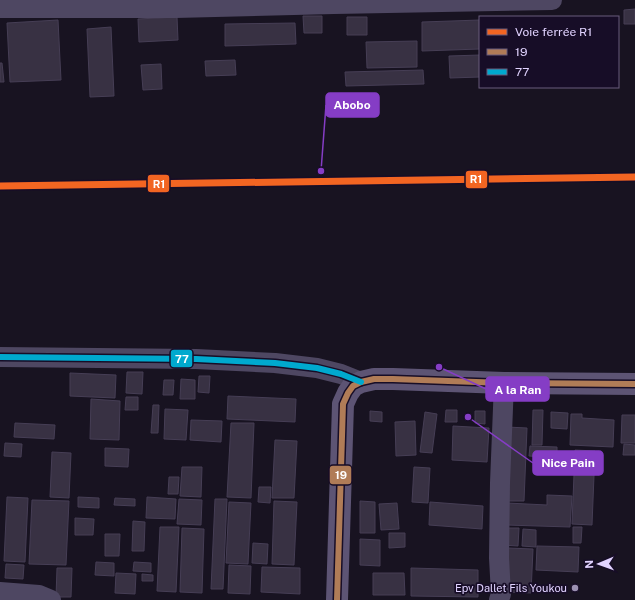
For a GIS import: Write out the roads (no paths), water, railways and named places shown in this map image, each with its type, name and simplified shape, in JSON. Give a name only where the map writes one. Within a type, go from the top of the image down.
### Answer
[{"type":"street","points":[[13,5],[552,0]]},
{"type":"street","points":[[0,358],[196,359],[275,363],[317,368],[341,374],[361,382]]},
{"type":"street","points":[[337,600],[343,404],[353,386],[361,382],[374,379],[504,383],[635,384]]},
{"type":"street","points":[[499,600],[501,594],[499,558],[500,483],[504,383]]},
{"type":"street","points":[[0,592],[39,595],[51,600]]},
{"type":"railway","points":[[0,186],[635,177]]},
{"type":"rail line","name":"R1","points":[[0,186],[635,177]]},
{"type":"place","name":"Abobo","points":[[321,171]]},
{"type":"place","name":"A la Ran","points":[[439,367]]},
{"type":"place","name":"Nice Pain","points":[[468,417]]},
{"type":"place","name":"Epv Dallet Fils Youkou","points":[[575,588]]}]
